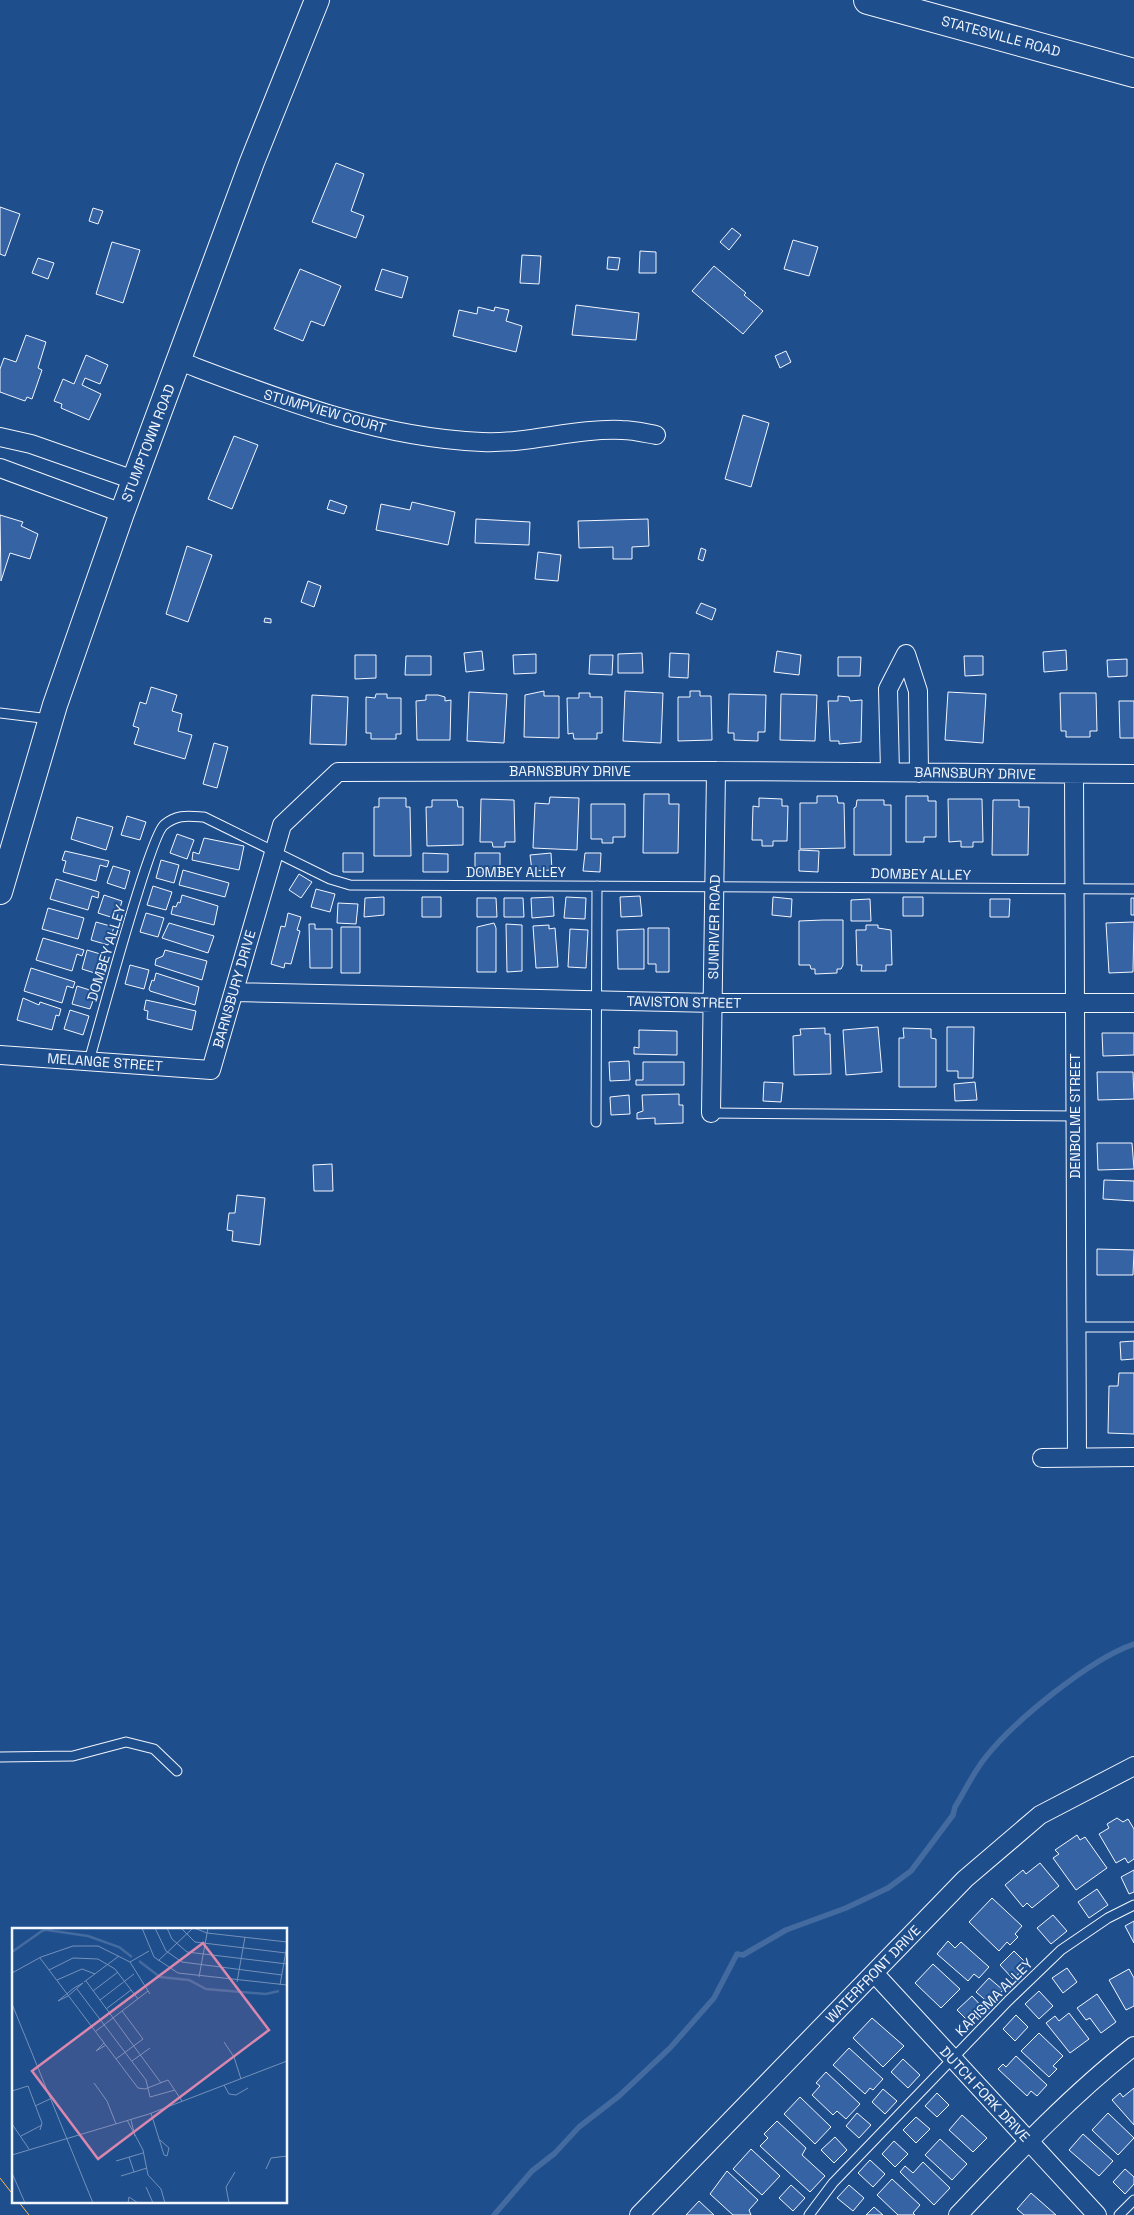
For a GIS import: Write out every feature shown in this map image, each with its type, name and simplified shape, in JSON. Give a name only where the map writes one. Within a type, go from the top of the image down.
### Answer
[{"type":"main road","name":"STATESVILLE ROAD","points":[[868,0],[1134,73]]},
{"type":"street","name":"STUMPTOWN ROAD","points":[[1,884],[50,719],[134,480],[252,162],[317,0]]},
{"type":"street","name":"STUMPVIEW COURT","points":[[179,362],[311,410],[368,426],[426,437],[483,442],[622,430],[656,435]]},
{"type":"street","points":[[0,437],[31,444],[134,480]]},
{"type":"street","points":[[0,468],[122,514]]},
{"type":"street","points":[[890,772],[888,689],[906,654],[918,691],[919,773]]},
{"type":"street","name":"BARNSBURY DRIVE","points":[[211,1070],[282,825],[338,772],[716,770],[1134,774]]},
{"type":"street","name":"SUNRIVER ROAD","points":[[711,1113],[716,770]]},
{"type":"street","name":"DENBOLME STREET","points":[[1074,774],[1077,1457]]},
{"type":"street","name":"TAVISTON STREET","points":[[234,992],[713,1003],[1134,1003]]},
{"type":"street","name":"MELANGE STREET","points":[[0,1055],[211,1070]]},
{"type":"street","points":[[1042,1458],[1134,1457]]},
{"type":"street","name":"WATERFRONT DRIVE","points":[[639,2215],[965,1879],[1040,1815],[1134,1766]]},
{"type":"street","name":"DUTCH FORK DRIVE","points":[[874,1973],[1097,2215]]},
{"type":"street","points":[[958,2215],[1029,2141],[1104,2070],[1134,2046]]},
{"type":"lane","points":[[0,713],[50,719]]},
{"type":"lane","name":"DOMBEY ALLEY","points":[[88,1061],[148,860],[162,826],[181,815],[204,817],[275,850],[330,879],[350,885],[714,885],[1134,889]]},
{"type":"lane","points":[[596,1122],[597,886]]},
{"type":"lane","points":[[711,1113],[1075,1116]]},
{"type":"lane","points":[[1076,1327],[1134,1327]]},
{"type":"lane","points":[[0,1757],[73,1756],[126,1742],[154,1749],[177,1771]]},
{"type":"lane","name":"KARISMA ALLEY","points":[[808,2215],[833,2183],[953,2058],[1061,1950],[1108,1918],[1134,1905]]},
{"type":"lane","points":[[1119,2215],[1134,2200]]},
{"type":"building","points":[[336,163],[364,174],[351,211],[364,216],[356,238],[312,222]]},
{"type":"building","points":[[0,207],[20,214],[5,256],[0,254]]},
{"type":"building","points":[[93,208],[103,211],[98,224],[89,221]]},
{"type":"building","points":[[732,228],[741,235],[729,250],[720,242]]},
{"type":"building","points":[[793,240],[818,247],[809,276],[784,269]]},
{"type":"building","points":[[112,242],[140,250],[123,303],[96,294]]},
{"type":"building","points":[[640,251],[656,252],[656,273],[639,273]]},
{"type":"building","points":[[522,255],[541,256],[539,284],[520,283]]},
{"type":"building","points":[[608,257],[620,258],[618,270],[607,269]]},
{"type":"building","points":[[38,258],[54,263],[48,279],[32,273]]},
{"type":"building","points":[[714,266],[746,293],[744,295],[763,311],[743,334],[692,291]]},
{"type":"building","points":[[300,269],[341,286],[324,326],[311,321],[303,341],[274,329]]},
{"type":"building","points":[[382,269],[408,277],[402,298],[375,290]]},
{"type":"building","points":[[576,305],[639,313],[636,340],[572,335]]},
{"type":"building","points":[[478,307],[494,311],[495,307],[509,310],[506,321],[522,326],[516,352],[453,336],[459,310],[477,314]]},
{"type":"building","points":[[26,335],[46,342],[38,368],[42,370],[32,399],[27,397],[25,401],[0,392],[0,369],[4,358],[16,362]]},
{"type":"building","points":[[786,351],[791,362],[780,368],[775,356]]},
{"type":"building","points":[[86,355],[108,365],[100,384],[85,378],[82,385],[101,394],[89,420],[61,408],[62,404],[54,401],[63,379],[74,384]]},
{"type":"building","points":[[743,415],[769,423],[751,487],[725,479]]},
{"type":"building","points":[[234,436],[258,445],[232,509],[208,499]]},
{"type":"building","points":[[330,500],[347,506],[344,514],[327,509]]},
{"type":"building","points":[[412,502],[455,512],[448,545],[376,530],[381,504],[410,510]]},
{"type":"building","points":[[0,515],[23,522],[21,526],[38,534],[30,559],[10,553],[1,581]]},
{"type":"building","points":[[476,519],[530,522],[529,545],[475,543]]},
{"type":"building","points":[[648,519],[649,546],[632,547],[632,559],[613,559],[613,547],[579,548],[578,521]]},
{"type":"building","points":[[187,546],[212,555],[188,622],[166,614]]},
{"type":"building","points":[[701,548],[706,550],[703,561],[698,559]]},
{"type":"building","points":[[538,552],[561,555],[558,581],[535,579]]},
{"type":"building","points":[[308,581],[321,586],[314,607],[301,602]]},
{"type":"building","points":[[701,603],[716,609],[712,620],[696,613]]},
{"type":"building","points":[[265,618],[271,619],[271,623],[264,622]]},
{"type":"building","points":[[1066,650],[1067,670],[1044,672],[1043,652]]},
{"type":"building","points":[[482,651],[484,670],[466,672],[464,653]]},
{"type":"building","points":[[777,651],[801,655],[799,675],[774,672]]},
{"type":"building","points":[[642,653],[643,673],[618,673],[618,654]]},
{"type":"building","points":[[670,653],[689,654],[688,678],[669,677]]},
{"type":"building","points":[[536,654],[536,673],[514,674],[513,655]]},
{"type":"building","points":[[355,655],[376,655],[376,678],[355,679]]},
{"type":"building","points":[[590,655],[613,655],[612,675],[589,674]]},
{"type":"building","points":[[406,656],[431,656],[431,675],[405,675]]},
{"type":"building","points":[[964,656],[983,656],[983,675],[965,676]]},
{"type":"building","points":[[838,657],[861,657],[860,676],[838,676]]},
{"type":"building","points":[[1127,659],[1127,676],[1108,677],[1107,660]]},
{"type":"building","points":[[151,687],[177,695],[172,711],[182,714],[178,731],[192,735],[185,759],[134,744],[139,728],[133,726],[140,702],[146,704]]},
{"type":"building","points":[[544,691],[544,696],[559,696],[559,738],[524,737],[525,695]]},
{"type":"building","points":[[625,691],[663,693],[661,743],[623,741]]},
{"type":"building","points":[[690,691],[700,691],[700,696],[711,696],[712,740],[678,741],[678,697],[690,697]]},
{"type":"building","points":[[469,692],[507,694],[504,743],[467,741]]},
{"type":"building","points":[[948,692],[986,694],[983,743],[945,740]]},
{"type":"building","points":[[579,693],[590,693],[590,697],[602,697],[602,733],[597,733],[597,739],[574,739],[573,733],[568,734],[567,698],[579,698]]},
{"type":"building","points":[[1060,693],[1096,693],[1097,731],[1090,731],[1090,737],[1066,737],[1066,731],[1061,731]]},
{"type":"building","points":[[376,694],[387,694],[387,698],[401,698],[401,734],[396,734],[396,739],[371,739],[371,733],[366,733],[366,697],[375,698]]},
{"type":"building","points":[[729,694],[766,695],[765,732],[758,732],[758,741],[734,740],[734,733],[728,733]]},
{"type":"building","points":[[781,694],[817,695],[815,741],[780,740]]},
{"type":"building","points":[[312,695],[348,697],[346,745],[310,744]]},
{"type":"building","points":[[426,695],[438,695],[445,697],[445,701],[451,700],[450,740],[417,740],[416,701],[426,700]]},
{"type":"building","points":[[838,696],[849,697],[850,701],[862,700],[861,742],[839,744],[839,741],[830,741],[828,701],[838,701]]},
{"type":"building","points":[[1119,701],[1134,701],[1134,738],[1120,738]]},
{"type":"building","points":[[214,743],[228,747],[217,788],[203,784]]},
{"type":"building","points":[[644,794],[669,794],[669,804],[679,804],[678,853],[643,853]]},
{"type":"building","points":[[817,796],[837,796],[838,803],[844,803],[845,848],[800,849],[800,803],[817,803]]},
{"type":"building","points":[[906,796],[928,796],[928,801],[936,801],[936,837],[924,837],[924,842],[906,842]]},
{"type":"building","points":[[550,797],[579,798],[577,850],[533,848],[535,803],[549,804]]},
{"type":"building","points":[[379,798],[406,798],[406,807],[410,807],[411,856],[374,856],[374,807],[379,807]]},
{"type":"building","points":[[759,798],[782,799],[782,806],[788,806],[787,841],[773,841],[773,846],[762,846],[762,840],[752,840],[753,806],[759,807]]},
{"type":"building","points":[[481,799],[514,800],[515,842],[505,842],[505,847],[493,847],[492,842],[480,842]]},
{"type":"building","points":[[948,799],[982,799],[983,842],[973,842],[973,847],[961,847],[961,841],[949,842]]},
{"type":"building","points":[[432,800],[457,800],[458,807],[463,807],[463,845],[427,846],[426,807],[432,807]]},
{"type":"building","points":[[857,800],[884,800],[884,805],[891,805],[891,855],[854,855],[854,808],[856,807]]},
{"type":"building","points":[[993,800],[1019,800],[1019,807],[1029,807],[1028,855],[992,855]]},
{"type":"building","points":[[591,804],[625,804],[625,837],[613,837],[613,843],[602,843],[602,839],[591,839]]},
{"type":"building","points":[[127,816],[146,822],[140,840],[121,835]]},
{"type":"building","points":[[77,817],[113,827],[106,850],[71,839]]},
{"type":"building","points":[[177,834],[194,840],[187,859],[170,853]]},
{"type":"building","points":[[204,838],[244,846],[239,870],[192,860],[193,852],[199,854]]},
{"type":"building","points":[[799,850],[819,851],[818,872],[799,871]]},
{"type":"building","points":[[65,851],[109,861],[107,867],[100,865],[96,881],[63,872],[66,861],[62,860]]},
{"type":"building","points":[[343,853],[363,853],[363,872],[343,872]]},
{"type":"building","points":[[423,853],[448,854],[448,872],[423,872]]},
{"type":"building","points":[[475,853],[500,853],[500,872],[475,872]]},
{"type":"building","points":[[551,853],[552,870],[532,871],[530,855]]},
{"type":"building","points":[[585,853],[601,853],[600,872],[583,871]]},
{"type":"building","points":[[161,860],[179,865],[174,883],[156,878]]},
{"type":"building","points":[[113,866],[130,871],[125,889],[107,883]]},
{"type":"building","points":[[183,870],[229,883],[225,897],[179,885]]},
{"type":"building","points":[[299,874],[312,882],[301,898],[289,890]]},
{"type":"building","points":[[56,879],[99,892],[98,898],[92,896],[88,910],[50,899]]},
{"type":"building","points":[[153,886],[172,892],[166,910],[147,905]]},
{"type":"building","points":[[316,889],[335,894],[330,912],[311,907]]},
{"type":"building","points":[[104,895],[122,901],[117,919],[98,913]]},
{"type":"building","points":[[182,895],[218,906],[214,925],[171,914],[173,906],[176,907],[178,902],[180,903]]},
{"type":"building","points":[[640,896],[642,916],[621,917],[620,897]]},
{"type":"building","points":[[384,897],[384,915],[364,917],[365,898]]},
{"type":"building","points":[[422,897],[441,897],[441,917],[422,917]]},
{"type":"building","points":[[553,897],[554,916],[532,918],[531,898]]},
{"type":"building","points":[[566,897],[586,898],[585,919],[564,918]]},
{"type":"building","points":[[773,897],[792,899],[791,917],[772,915]]},
{"type":"building","points":[[903,897],[923,897],[923,916],[903,916]]},
{"type":"building","points":[[477,898],[496,898],[497,917],[477,917]]},
{"type":"building","points":[[504,898],[523,898],[524,917],[504,917]]},
{"type":"building","points":[[1131,898],[1134,898],[1134,915],[1131,915]]},
{"type":"building","points":[[870,899],[871,921],[851,921],[851,900]]},
{"type":"building","points":[[990,899],[1010,899],[1009,917],[990,917]]},
{"type":"building","points":[[338,903],[358,904],[356,924],[337,923]]},
{"type":"building","points":[[48,908],[84,918],[78,939],[42,929]]},
{"type":"building","points":[[146,913],[164,918],[158,937],[140,932]]},
{"type":"building","points":[[288,913],[301,917],[297,930],[300,931],[291,964],[285,963],[284,968],[271,964],[281,926],[285,927]]},
{"type":"building","points":[[843,920],[843,965],[841,969],[837,969],[837,973],[815,974],[815,969],[811,969],[810,965],[799,965],[799,921]]},
{"type":"building","points":[[96,922],[114,927],[108,945],[91,940]]},
{"type":"building","points":[[1134,922],[1133,972],[1109,973],[1106,923]]},
{"type":"building","points":[[169,923],[214,936],[208,953],[162,938]]},
{"type":"building","points":[[494,923],[496,928],[496,972],[477,972],[477,927]]},
{"type":"building","points":[[309,924],[315,924],[315,929],[332,929],[332,968],[310,968]]},
{"type":"building","points":[[506,924],[522,925],[522,971],[507,972]]},
{"type":"building","points":[[549,925],[549,929],[555,928],[558,967],[536,968],[533,926]]},
{"type":"building","points":[[866,925],[878,925],[878,928],[891,930],[892,965],[886,965],[886,971],[861,971],[862,965],[857,965],[856,930],[866,930]]},
{"type":"building","points":[[341,927],[360,927],[360,973],[341,973]]},
{"type":"building","points":[[648,928],[669,928],[669,972],[656,972],[656,964],[648,964]]},
{"type":"building","points":[[570,929],[588,930],[586,968],[568,967]]},
{"type":"building","points":[[644,929],[644,969],[618,969],[617,930]]},
{"type":"building","points":[[43,938],[84,950],[82,956],[77,954],[72,971],[36,960]]},
{"type":"building","points":[[87,950],[107,956],[101,975],[82,969]]},
{"type":"building","points":[[165,950],[207,961],[202,980],[155,965],[156,959],[163,956]]},
{"type":"building","points":[[130,965],[149,970],[144,989],[125,984]]},
{"type":"building","points":[[31,968],[75,982],[73,988],[67,986],[62,1003],[24,991]]},
{"type":"building","points":[[156,973],[199,987],[195,1005],[150,991],[152,980],[154,981]]},
{"type":"building","points":[[77,986],[96,992],[90,1009],[72,1004]]},
{"type":"building","points":[[23,998],[39,1005],[40,1002],[61,1009],[59,1016],[56,1015],[52,1030],[17,1020]]},
{"type":"building","points":[[146,1000],[196,1011],[192,1030],[147,1019],[148,1011],[144,1010]]},
{"type":"building","points":[[70,1010],[89,1016],[83,1035],[64,1029]]},
{"type":"building","points":[[878,1027],[882,1072],[846,1075],[843,1030]]},
{"type":"building","points":[[947,1027],[974,1027],[973,1078],[958,1078],[958,1071],[947,1071]]},
{"type":"building","points":[[825,1028],[825,1034],[830,1034],[831,1074],[794,1075],[793,1036],[801,1035],[800,1029]]},
{"type":"building","points":[[903,1028],[931,1029],[931,1038],[936,1039],[936,1087],[899,1087],[899,1038],[904,1038]]},
{"type":"building","points":[[639,1030],[677,1031],[677,1055],[634,1054],[634,1047],[639,1048]]},
{"type":"building","points":[[1102,1033],[1134,1033],[1134,1055],[1103,1056]]},
{"type":"building","points":[[629,1061],[630,1080],[610,1081],[609,1062]]},
{"type":"building","points":[[643,1062],[684,1062],[684,1085],[636,1085],[636,1080],[643,1080]]},
{"type":"building","points":[[1097,1072],[1133,1072],[1134,1099],[1098,1100]]},
{"type":"building","points":[[764,1082],[783,1083],[781,1102],[763,1101]]},
{"type":"building","points":[[975,1082],[977,1100],[955,1101],[954,1084]]},
{"type":"building","points":[[679,1094],[679,1105],[683,1105],[683,1123],[655,1124],[655,1118],[637,1119],[637,1113],[643,1111],[642,1095]]},
{"type":"building","points":[[629,1095],[630,1114],[611,1115],[610,1097]]},
{"type":"building","points":[[1097,1143],[1132,1143],[1134,1169],[1098,1170]]},
{"type":"building","points":[[332,1164],[333,1191],[314,1191],[313,1165]]},
{"type":"building","points":[[1104,1180],[1134,1181],[1134,1201],[1103,1199]]},
{"type":"building","points":[[237,1195],[265,1198],[260,1245],[232,1241],[233,1231],[227,1230],[229,1213],[235,1213]]},
{"type":"building","points":[[1097,1249],[1134,1250],[1133,1275],[1097,1275]]},
{"type":"building","points":[[1134,1341],[1134,1359],[1121,1360],[1120,1342]]},
{"type":"building","points":[[1119,1373],[1134,1373],[1134,1434],[1108,1433],[1109,1386],[1118,1386]]},
{"type":"building","points":[[1117,1818],[1123,1822],[1128,1819],[1134,1829],[1134,1859],[1128,1863],[1125,1858],[1116,1863],[1099,1834],[1109,1828],[1107,1824]]},
{"type":"building","points":[[1077,1835],[1080,1840],[1085,1837],[1107,1868],[1076,1890],[1053,1858],[1059,1854],[1055,1850]]},
{"type":"building","points":[[1040,1863],[1059,1886],[1032,1908],[1027,1903],[1023,1907],[1005,1885],[1023,1870],[1026,1874]]},
{"type":"building","points":[[1134,1870],[1134,1892],[1129,1894],[1121,1877]]},
{"type":"building","points":[[1097,1889],[1108,1905],[1089,1918],[1078,1902]]},
{"type":"building","points":[[992,1898],[1022,1926],[1015,1934],[1018,1937],[1010,1945],[1007,1942],[999,1951],[969,1922]]},
{"type":"building","points":[[1053,1915],[1067,1931],[1051,1944],[1037,1928]]},
{"type":"building","points":[[1134,1921],[1134,1943],[1125,1926]]},
{"type":"building","points":[[948,1941],[955,1948],[961,1942],[989,1967],[979,1978],[974,1974],[968,1981],[937,1954]]},
{"type":"building","points":[[1014,1951],[1028,1965],[1013,1979],[1000,1965]]},
{"type":"building","points":[[933,1964],[960,1989],[941,2008],[915,1983]]},
{"type":"building","points":[[1067,1968],[1077,1982],[1063,1993],[1052,1978]]},
{"type":"building","points":[[1129,1969],[1134,1978],[1134,2006],[1126,2010],[1109,1980]]},
{"type":"building","points":[[989,1978],[1003,1990],[990,2004],[976,1992]]},
{"type":"building","points":[[1039,1991],[1053,2006],[1039,2019],[1025,2004]]},
{"type":"building","points":[[1097,1994],[1116,2022],[1101,2033],[1090,2018],[1086,2020],[1077,2008]]},
{"type":"building","points":[[972,1996],[984,2009],[970,2023],[957,2010]]},
{"type":"building","points":[[1069,2013],[1089,2039],[1070,2053],[1046,2023],[1055,2016],[1059,2021]]},
{"type":"building","points":[[1016,2015],[1028,2027],[1015,2041],[1003,2029]]},
{"type":"building","points":[[872,2018],[904,2046],[883,2067],[853,2038]]},
{"type":"building","points":[[1039,2033],[1063,2056],[1053,2066],[1057,2069],[1049,2077],[1021,2051]]},
{"type":"building","points":[[849,2048],[883,2079],[873,2090],[870,2088],[865,2094],[833,2065]]},
{"type":"building","points":[[1016,2056],[1047,2085],[1037,2096],[1031,2091],[1027,2096],[998,2069],[1003,2064],[1006,2067]]},
{"type":"building","points":[[903,2059],[920,2075],[908,2088],[891,2072]]},
{"type":"building","points":[[826,2072],[860,2104],[846,2119],[837,2111],[833,2115],[812,2095],[820,2086],[816,2083]]},
{"type":"building","points":[[1134,2088],[1134,2125],[1112,2100],[1120,2093],[1123,2097]]},
{"type":"building","points":[[883,2089],[897,2101],[885,2114],[872,2102]]},
{"type":"building","points":[[937,2093],[949,2105],[937,2117],[925,2106]]},
{"type":"building","points":[[800,2097],[831,2127],[815,2144],[784,2114]]},
{"type":"building","points":[[857,2113],[871,2125],[859,2138],[846,2126]]},
{"type":"building","points":[[1108,2113],[1134,2138],[1118,2155],[1092,2130]]},
{"type":"building","points":[[962,2115],[987,2138],[973,2152],[949,2130]]},
{"type":"building","points":[[916,2117],[930,2129],[916,2143],[903,2130]]},
{"type":"building","points":[[777,2121],[806,2148],[802,2155],[825,2176],[810,2192],[760,2146],[768,2138],[764,2134]]},
{"type":"building","points":[[1083,2134],[1113,2161],[1099,2176],[1069,2150]]},
{"type":"building","points":[[835,2137],[847,2150],[834,2163],[821,2150]]},
{"type":"building","points":[[940,2139],[967,2164],[952,2180],[925,2155]]},
{"type":"building","points":[[894,2141],[908,2154],[895,2167],[882,2154]]},
{"type":"building","points":[[751,2149],[780,2176],[762,2195],[733,2169]]},
{"type":"building","points":[[870,2160],[885,2174],[873,2187],[858,2173]]},
{"type":"building","points":[[923,2162],[950,2188],[934,2205],[900,2172],[905,2166],[913,2173]]},
{"type":"building","points":[[1125,2169],[1134,2177],[1134,2184],[1125,2194],[1113,2182]]},
{"type":"building","points":[[727,2171],[758,2200],[749,2210],[751,2215],[733,2215],[710,2194]]},
{"type":"building","points":[[892,2179],[920,2205],[913,2213],[915,2215],[898,2215],[877,2195]]},
{"type":"building","points":[[791,2185],[805,2198],[793,2211],[779,2198]]},
{"type":"building","points":[[849,2185],[864,2198],[853,2211],[837,2198]]},
{"type":"building","points":[[1031,2193],[1056,2215],[1024,2215],[1017,2209]]},
{"type":"building","points":[[699,2201],[714,2215],[686,2215]]},
{"type":"building","points":[[874,2207],[883,2215],[866,2215]]},
{"type":"waterway","points":[[494,2215],[532,2171],[555,2153],[579,2127],[619,2096],[670,2048],[714,1998],[737,1954],[743,1955],[786,1930],[846,1908],[888,1888],[911,1871],[953,1815],[955,1807],[977,1770],[998,1743],[1033,1710],[1075,1677],[1096,1663],[1134,1644]]},
{"type":"power","points":[[0,2178],[12,2193]]},
{"type":"power","points":[[19,2202],[29,2215]]}]
